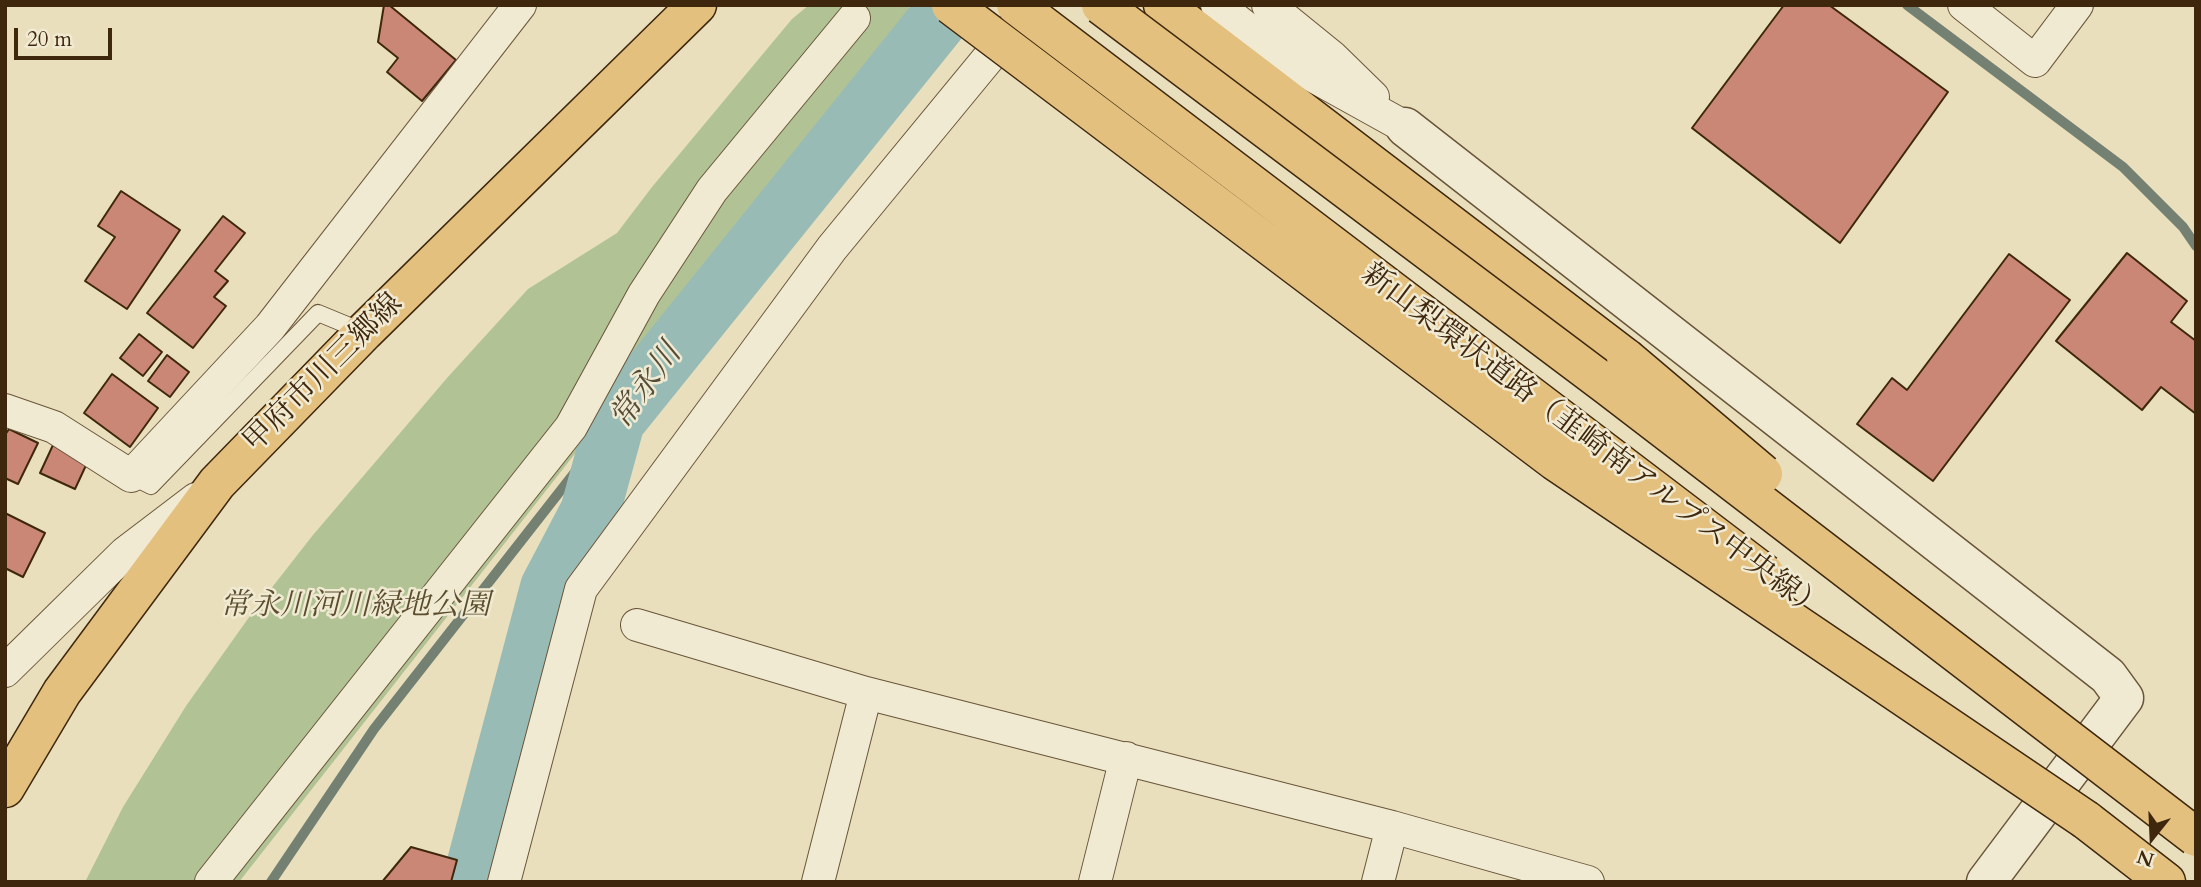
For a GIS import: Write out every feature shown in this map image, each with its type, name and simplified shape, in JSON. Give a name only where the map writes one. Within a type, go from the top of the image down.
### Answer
[{"type":"main road","name":"甲府市川三郷線","points":[[5,788],[62,692],[217,483],[364,332],[697,5]]},
{"type":"main road","points":[[951,5],[1555,461],[2087,820]]},
{"type":"main road","name":"新山梨環状道路（韮崎南アルプス中央線）","points":[[1016,5],[2166,882]]},
{"type":"main road","name":"新山梨環状道路（韮崎南アルプス中央線）","points":[[1101,5],[1608,386],[2196,837]]},
{"type":"main road","points":[[1163,5],[1626,358],[1792,499],[2196,821]]},
{"type":"street","points":[[5,410],[54,427],[131,476],[270,327],[520,5]]},
{"type":"street","points":[[504,882],[580,589],[832,248],[1032,5]]},
{"type":"street","points":[[1217,5],[1295,66],[1405,127]]},
{"type":"street","points":[[1268,5],[1332,57],[1405,127],[2108,676],[2124,698],[1986,882]]},
{"type":"street","points":[[1964,5],[2035,61],[2077,5]]},
{"type":"street","points":[[211,882],[571,427],[644,293],[712,190],[854,18]]},
{"type":"street","points":[[5,671],[125,553],[217,483]]},
{"type":"street","points":[[637,625],[866,693],[1392,827],[1588,882]]},
{"type":"street","points":[[818,882],[866,693]]},
{"type":"street","points":[[1095,882],[1126,758]]},
{"type":"street","points":[[1378,882],[1392,827]]},
{"type":"lane","points":[[131,476],[151,486],[318,313],[364,332]]},
{"type":"green space","name":"常永川河川緑地公園","points":[[809,5],[906,5],[919,15],[239,882],[85,882],[123,807],[186,706],[252,613],[313,535],[447,378],[528,289],[617,233],[792,19]]},
{"type":"building","points":[[384,5],[389,5],[456,60],[422,101],[387,72],[398,58],[378,42]]},
{"type":"building","points":[[1784,5],[1829,5],[1948,92],[1840,243],[1692,128]]},
{"type":"building","points":[[121,191],[180,230],[127,309],[85,281],[115,237],[98,226]]},
{"type":"building","points":[[223,216],[245,233],[215,271],[228,281],[214,297],[226,306],[193,348],[147,313]]},
{"type":"building","points":[[2127,253],[2187,301],[2171,322],[2196,341],[2196,414],[2161,387],[2142,410],[2056,341]]},
{"type":"building","points":[[2009,254],[2070,300],[1933,481],[1857,424],[1892,378],[1907,390]]},
{"type":"building","points":[[139,334],[162,352],[143,376],[120,358]]},
{"type":"building","points":[[167,355],[189,372],[170,397],[148,381]]},
{"type":"building","points":[[112,374],[158,408],[130,447],[84,413]]},
{"type":"building","points":[[9,429],[38,443],[18,484],[5,478],[5,435]]},
{"type":"building","points":[[53,445],[88,461],[75,489],[40,473]]},
{"type":"building","points":[[5,513],[45,533],[23,577],[5,568]]},
{"type":"building","points":[[411,847],[457,860],[451,882],[382,882]]},
{"type":"waterway","name":"常永川","points":[[472,882],[550,588],[590,512],[615,421],[950,5]]},
{"type":"waterway","points":[[1907,5],[2123,167],[2183,227],[2196,246]]},
{"type":"waterway","points":[[271,882],[374,729],[615,421]]}]
